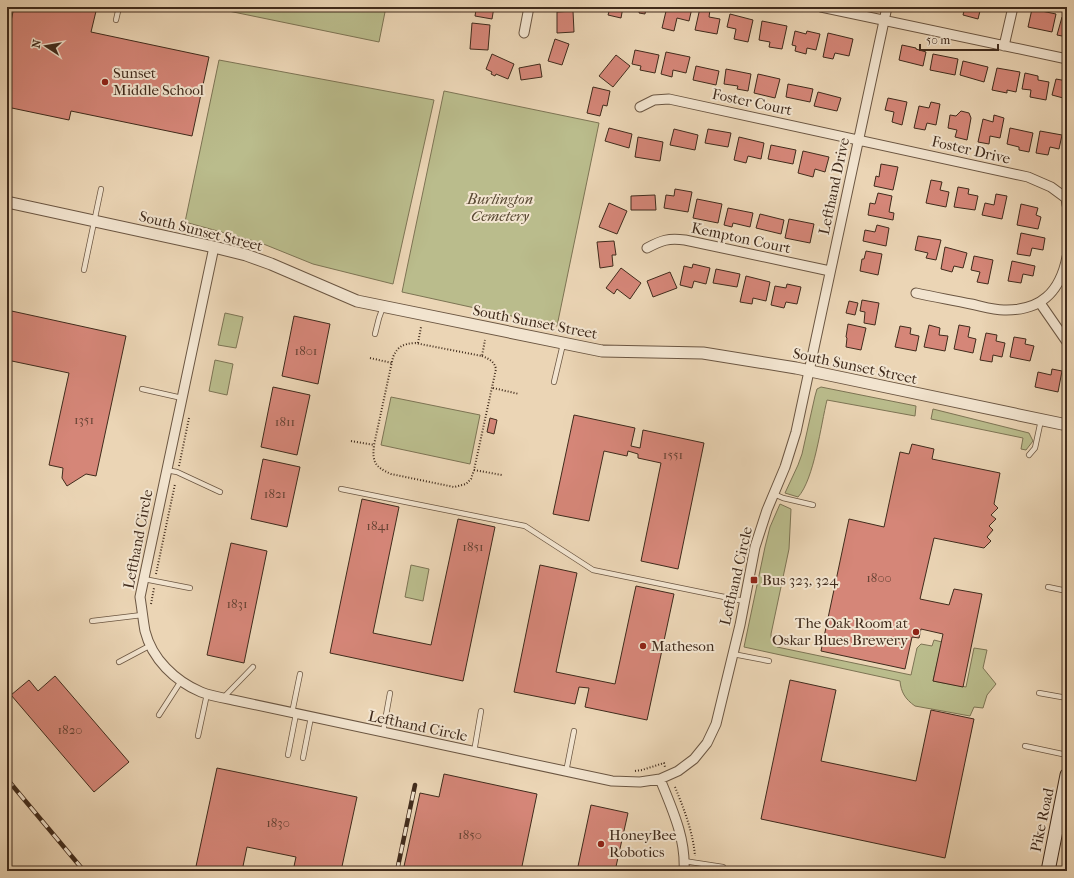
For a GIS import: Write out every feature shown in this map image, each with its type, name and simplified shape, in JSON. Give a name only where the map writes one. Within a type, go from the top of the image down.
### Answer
[{"type":"main road","name":"Pike Road","points":[[1048,871],[1067,775]]},
{"type":"street","points":[[524,33],[529,7]]},
{"type":"street","points":[[821,7],[1067,59]]},
{"type":"street","name":"Lefthand Drive","points":[[810,371],[830,271],[888,7]]},
{"type":"street","points":[[1004,46],[1013,7]]},
{"type":"street","name":"Foster Court","points":[[640,107],[654,100],[669,99],[859,139]]},
{"type":"street","name":"Foster Drive","points":[[859,139],[1028,177],[1051,187],[1067,201]]},
{"type":"street","name":"South Sunset Street","points":[[7,202],[246,255],[271,264],[357,301],[602,351],[703,353],[810,371],[1067,425]]},
{"type":"street","name":"Kempton Court","points":[[648,248],[658,242],[671,238],[830,271]]},
{"type":"street","name":"Lefthand Circle","points":[[214,247],[140,598],[147,613],[145,632],[161,662],[172,675],[186,685],[207,694],[566,772],[612,781],[640,782],[660,779],[678,771],[694,759],[707,743],[716,724],[733,654],[755,548],[767,510],[786,467],[796,432],[810,371]]},
{"type":"street","points":[[916,293],[1003,310],[1022,309],[1040,303],[1056,287],[1064,272],[1067,257]]},
{"type":"street","points":[[1040,303],[1067,342]]},
{"type":"street","points":[[660,779],[674,814],[682,842],[684,871]]},
{"type":"lane","points":[[116,20],[119,7]]},
{"type":"lane","points":[[84,270],[101,189]]},
{"type":"lane","points":[[375,334],[383,306]]},
{"type":"lane","points":[[554,382],[563,344]]},
{"type":"lane","points":[[142,389],[182,398]]},
{"type":"lane","points":[[1029,456],[1035,448],[1040,420]]},
{"type":"lane","points":[[166,470],[177,472],[220,492]]},
{"type":"lane","points":[[341,489],[525,526],[593,570],[744,601]]},
{"type":"lane","points":[[774,494],[783,498],[814,504]]},
{"type":"lane","points":[[144,579],[190,588]]},
{"type":"lane","points":[[1048,586],[1067,591]]},
{"type":"lane","points":[[92,620],[147,613]]},
{"type":"lane","points":[[119,662],[151,645]]},
{"type":"lane","points":[[733,654],[769,661]]},
{"type":"lane","points":[[223,698],[253,667]]},
{"type":"lane","points":[[288,755],[300,674]]},
{"type":"lane","points":[[159,715],[181,681]]},
{"type":"lane","points":[[383,732],[390,693]]},
{"type":"lane","points":[[1039,693],[1067,698]]},
{"type":"lane","points":[[198,736],[207,694]]},
{"type":"lane","points":[[474,752],[481,711]]},
{"type":"lane","points":[[303,758],[312,717]]},
{"type":"lane","points":[[566,772],[574,731]]},
{"type":"lane","points":[[1024,746],[1067,755]]},
{"type":"lane","points":[[684,861],[724,867]]},
{"type":"path","points":[[418,344],[421,327]]},
{"type":"path","points":[[482,356],[485,340]]},
{"type":"path","points":[[405,343],[482,356],[488,358],[494,363],[496,369],[471,479],[466,484],[454,487],[391,474],[377,466],[373,457],[374,446],[396,350],[405,343]]},
{"type":"path","points":[[370,358],[392,363]]},
{"type":"path","points":[[492,388],[519,394]]},
{"type":"path","points":[[147,613],[152,596],[189,418]]},
{"type":"path","points":[[351,441],[374,446]]},
{"type":"path","points":[[474,470],[502,475]]},
{"type":"path","points":[[632,772],[664,763],[665,768]]},
{"type":"green space","points":[[209,7],[386,7],[379,42]]},
{"type":"green space","points":[[219,60],[434,100],[393,284],[313,264],[261,243],[185,222]]},
{"type":"green space","name":"Burlington Cemetery","points":[[444,91],[599,123],[557,326],[402,292]]},
{"type":"green space","points":[[225,313],[243,317],[236,348],[218,345]]},
{"type":"green space","points":[[215,360],[233,364],[227,395],[209,391]]},
{"type":"green space","points":[[821,387],[916,406],[915,416],[827,400],[813,465],[804,489],[798,497],[785,493],[802,454],[815,396],[817,389]]},
{"type":"green space","points":[[391,397],[480,415],[470,464],[381,445]]},
{"type":"green space","points":[[933,409],[1029,433],[1033,441],[1026,450],[1021,449],[1023,438],[931,419]]},
{"type":"green space","points":[[780,504],[791,509],[789,549],[771,634],[772,641],[775,646],[911,675],[917,648],[921,644],[932,646],[934,640],[942,642],[933,681],[966,687],[974,648],[987,650],[983,668],[996,684],[987,695],[983,708],[974,707],[970,716],[915,706],[904,695],[901,689],[900,681],[744,647],[770,527]]},
{"type":"green space","points":[[411,565],[429,569],[423,601],[405,597]]},
{"type":"building","name":"Sunset Middle School","points":[[14,7],[97,7],[91,32],[209,57],[192,136],[71,111],[69,120],[7,107],[7,25],[10,26]]},
{"type":"building","points":[[475,7],[494,7],[492,19],[475,16]]},
{"type":"building","points":[[605,7],[623,7],[621,18],[608,15],[610,8]]},
{"type":"building","points":[[635,7],[658,7],[657,10],[646,8],[645,14],[639,13],[640,8]]},
{"type":"building","points":[[667,7],[692,8],[689,21],[677,18],[674,31],[662,28]]},
{"type":"building","points":[[965,7],[981,7],[978,19],[963,15]]},
{"type":"building","points":[[700,8],[710,10],[709,17],[720,19],[717,34],[695,30]]},
{"type":"building","points":[[1032,9],[1056,14],[1052,32],[1028,27]]},
{"type":"building","points":[[573,11],[574,32],[557,33],[557,12]]},
{"type":"building","points":[[730,14],[753,20],[748,42],[734,39],[736,29],[727,27]]},
{"type":"building","points":[[1062,17],[1067,19],[1067,37],[1057,35]]},
{"type":"building","points":[[762,21],[787,26],[782,49],[769,47],[770,42],[759,40]]},
{"type":"building","points":[[472,23],[490,25],[488,50],[470,49]]},
{"type":"building","points":[[795,31],[806,34],[807,31],[820,34],[816,50],[807,48],[806,54],[795,51],[796,46],[792,45]]},
{"type":"building","points":[[828,33],[853,39],[849,56],[835,53],[833,59],[823,57]]},
{"type":"building","points":[[555,39],[569,44],[562,65],[548,61]]},
{"type":"building","points":[[902,45],[926,52],[923,66],[899,60]]},
{"type":"building","points":[[635,50],[659,55],[655,73],[640,70],[641,66],[632,64]]},
{"type":"building","points":[[666,52],[690,57],[686,73],[673,70],[672,77],[661,74]]},
{"type":"building","points":[[492,54],[514,64],[508,79],[496,74],[495,76],[491,74],[492,72],[486,69]]},
{"type":"building","points":[[933,54],[958,59],[955,75],[930,70]]},
{"type":"building","points":[[616,55],[630,66],[613,87],[599,76]]},
{"type":"building","points":[[963,61],[988,67],[984,82],[960,75]]},
{"type":"building","points":[[540,64],[542,77],[521,80],[519,68]]},
{"type":"building","points":[[696,66],[719,71],[716,85],[693,80]]},
{"type":"building","points":[[997,68],[1020,72],[1016,92],[1007,90],[1007,93],[992,90]]},
{"type":"building","points":[[726,69],[751,74],[748,91],[737,89],[738,86],[724,84]]},
{"type":"building","points":[[1025,73],[1038,76],[1038,80],[1049,82],[1046,100],[1030,97],[1031,90],[1022,89]]},
{"type":"building","points":[[758,74],[780,79],[775,98],[754,93]]},
{"type":"building","points":[[1056,79],[1067,81],[1067,99],[1052,95]]},
{"type":"building","points":[[788,84],[813,89],[810,102],[786,97]]},
{"type":"building","points":[[593,87],[610,91],[607,106],[603,105],[600,116],[587,113]]},
{"type":"building","points":[[818,92],[841,98],[837,111],[814,106]]},
{"type":"building","points":[[888,98],[907,102],[902,125],[892,122],[894,112],[885,110]]},
{"type":"building","points":[[931,102],[940,104],[936,125],[927,123],[925,130],[914,128],[919,106],[929,108]]},
{"type":"building","points":[[961,111],[969,113],[971,118],[967,140],[955,137],[957,130],[948,128],[950,115],[956,116]]},
{"type":"building","points":[[994,115],[1004,118],[1000,138],[990,136],[989,144],[978,142],[983,119],[993,122]]},
{"type":"building","points":[[609,128],[632,134],[629,148],[605,141]]},
{"type":"building","points":[[1010,128],[1033,133],[1029,152],[1019,150],[1019,147],[1007,144]]},
{"type":"building","points":[[674,129],[698,135],[695,150],[670,145]]},
{"type":"building","points":[[708,129],[731,133],[728,147],[705,143]]},
{"type":"building","points":[[1040,131],[1062,135],[1059,149],[1050,147],[1048,155],[1036,153]]},
{"type":"building","points":[[638,137],[663,142],[660,161],[635,157]]},
{"type":"building","points":[[739,137],[764,143],[761,159],[748,156],[746,163],[734,160]]},
{"type":"building","points":[[771,145],[796,150],[793,164],[768,159]]},
{"type":"building","points":[[1067,145],[1067,161],[1064,160]]},
{"type":"building","points":[[803,151],[829,157],[825,172],[815,169],[813,177],[798,173]]},
{"type":"building","points":[[881,164],[898,167],[893,190],[874,186],[876,176],[879,177]]},
{"type":"building","points":[[931,180],[942,182],[940,190],[949,192],[946,207],[926,203]]},
{"type":"building","points":[[958,187],[969,189],[968,194],[978,196],[975,210],[954,207]]},
{"type":"building","points":[[675,189],[692,192],[688,212],[664,208],[666,195],[674,196]]},
{"type":"building","points":[[878,193],[892,196],[889,212],[894,213],[893,220],[868,215],[870,203],[875,204]]},
{"type":"building","points":[[996,194],[1007,196],[1002,219],[982,215],[985,203],[994,205]]},
{"type":"building","points":[[655,195],[656,210],[631,210],[631,196]]},
{"type":"building","points":[[697,199],[722,204],[718,223],[693,218]]},
{"type":"building","points":[[609,203],[627,211],[617,234],[599,227]]},
{"type":"building","points":[[1021,204],[1038,208],[1036,215],[1041,217],[1038,229],[1017,225]]},
{"type":"building","points":[[728,208],[753,213],[750,227],[733,223],[732,227],[724,225]]},
{"type":"building","points":[[760,214],[784,220],[781,234],[756,228]]},
{"type":"building","points":[[789,219],[814,224],[810,243],[785,238]]},
{"type":"building","points":[[877,225],[889,228],[886,246],[863,241],[865,230],[875,232]]},
{"type":"building","points":[[1021,233],[1045,238],[1043,250],[1032,248],[1030,256],[1017,254]]},
{"type":"building","points":[[918,236],[941,240],[936,260],[926,258],[928,253],[915,250]]},
{"type":"building","points":[[614,241],[616,255],[612,255],[613,266],[600,268],[597,242]]},
{"type":"building","points":[[945,247],[967,253],[963,268],[954,266],[952,272],[941,269]]},
{"type":"building","points":[[866,251],[882,254],[878,275],[860,271],[862,259],[864,259]]},
{"type":"building","points":[[974,256],[993,260],[988,284],[977,282],[980,272],[971,270]]},
{"type":"building","points":[[1012,261],[1035,266],[1033,276],[1023,274],[1021,283],[1008,281]]},
{"type":"building","points":[[693,264],[710,268],[706,284],[694,281],[692,288],[680,285],[684,266],[692,268]]},
{"type":"building","points":[[621,268],[641,283],[630,299],[617,289],[614,294],[606,288]]},
{"type":"building","points":[[716,269],[740,274],[737,287],[713,283]]},
{"type":"building","points":[[670,272],[677,288],[653,297],[647,281]]},
{"type":"building","points":[[746,276],[770,282],[766,301],[753,298],[752,304],[740,302]]},
{"type":"building","points":[[787,284],[801,287],[797,304],[786,302],[784,308],[771,305],[775,286],[786,288]]},
{"type":"building","points":[[862,300],[879,303],[875,325],[864,323],[865,312],[860,311]]},
{"type":"building","points":[[849,301],[858,303],[855,315],[846,313]]},
{"type":"building","points":[[7,310],[126,336],[96,476],[86,474],[67,486],[62,478],[63,468],[49,465],[69,373],[7,360]]},
{"type":"building","points":[[294,316],[330,324],[318,384],[282,376]]},
{"type":"building","points":[[848,324],[866,328],[861,350],[846,347]]},
{"type":"building","points":[[929,325],[940,328],[939,335],[948,336],[945,351],[924,347]]},
{"type":"building","points":[[959,325],[970,327],[968,337],[976,339],[973,353],[954,349]]},
{"type":"building","points":[[900,326],[911,328],[910,334],[919,336],[916,351],[895,347]]},
{"type":"building","points":[[986,333],[997,335],[996,341],[1005,343],[1002,357],[993,355],[992,362],[980,360]]},
{"type":"building","points":[[1014,337],[1026,339],[1025,344],[1034,346],[1030,361],[1010,357]]},
{"type":"building","points":[[1052,369],[1062,371],[1058,392],[1035,387],[1038,372],[1051,375]]},
{"type":"building","points":[[273,387],[310,395],[297,455],[261,447]]},
{"type":"building","points":[[574,415],[635,428],[631,446],[640,448],[643,430],[704,443],[678,569],[641,561],[661,463],[638,458],[638,454],[628,451],[627,456],[604,451],[589,521],[553,514]]},
{"type":"building","points":[[490,418],[497,420],[494,434],[487,432]]},
{"type":"building","points":[[912,444],[934,449],[932,459],[1000,473],[994,504],[998,508],[991,515],[996,519],[989,526],[993,530],[987,537],[991,541],[984,548],[934,538],[920,599],[949,605],[954,589],[982,594],[963,687],[933,681],[943,634],[921,629],[919,638],[912,637],[905,669],[821,651],[849,519],[884,527],[900,452],[909,454]]},
{"type":"building","points":[[263,459],[300,467],[287,527],[251,519]]},
{"type":"building","points":[[362,499],[399,507],[373,633],[431,645],[458,519],[495,527],[463,681],[330,653]]},
{"type":"building","points":[[231,543],[267,551],[244,663],[207,655]]},
{"type":"building","name":"Matheson","points":[[540,565],[577,573],[556,672],[615,684],[636,586],[674,594],[647,720],[585,707],[589,688],[579,687],[575,704],[514,692]]},
{"type":"building","points":[[55,676],[129,762],[94,792],[11,695],[29,680],[38,691]]},
{"type":"building","points":[[790,680],[836,690],[821,761],[916,781],[931,710],[974,719],[945,858],[761,819]]},
{"type":"building","points":[[217,768],[357,797],[341,871],[293,871],[296,857],[247,847],[242,871],[195,871]]},
{"type":"building","points":[[444,774],[537,794],[521,871],[403,871],[420,793],[439,797]]},
{"type":"building","points":[[591,805],[628,813],[615,871],[577,871]]},
{"type":"railway","points":[[7,779],[84,871]]},
{"type":"railway","points":[[397,871],[415,785]]},
{"type":"place","name":"Sunset Middle School","points":[[105,82]]},
{"type":"place","name":"Bus 323, 324","points":[[754,580]]},
{"type":"place","name":"The Oak Room at Oskar Blues Brewery","points":[[916,632]]},
{"type":"place","name":"Matheson","points":[[643,646]]},
{"type":"place","name":"HoneyBee Robotics","points":[[601,844]]}]
